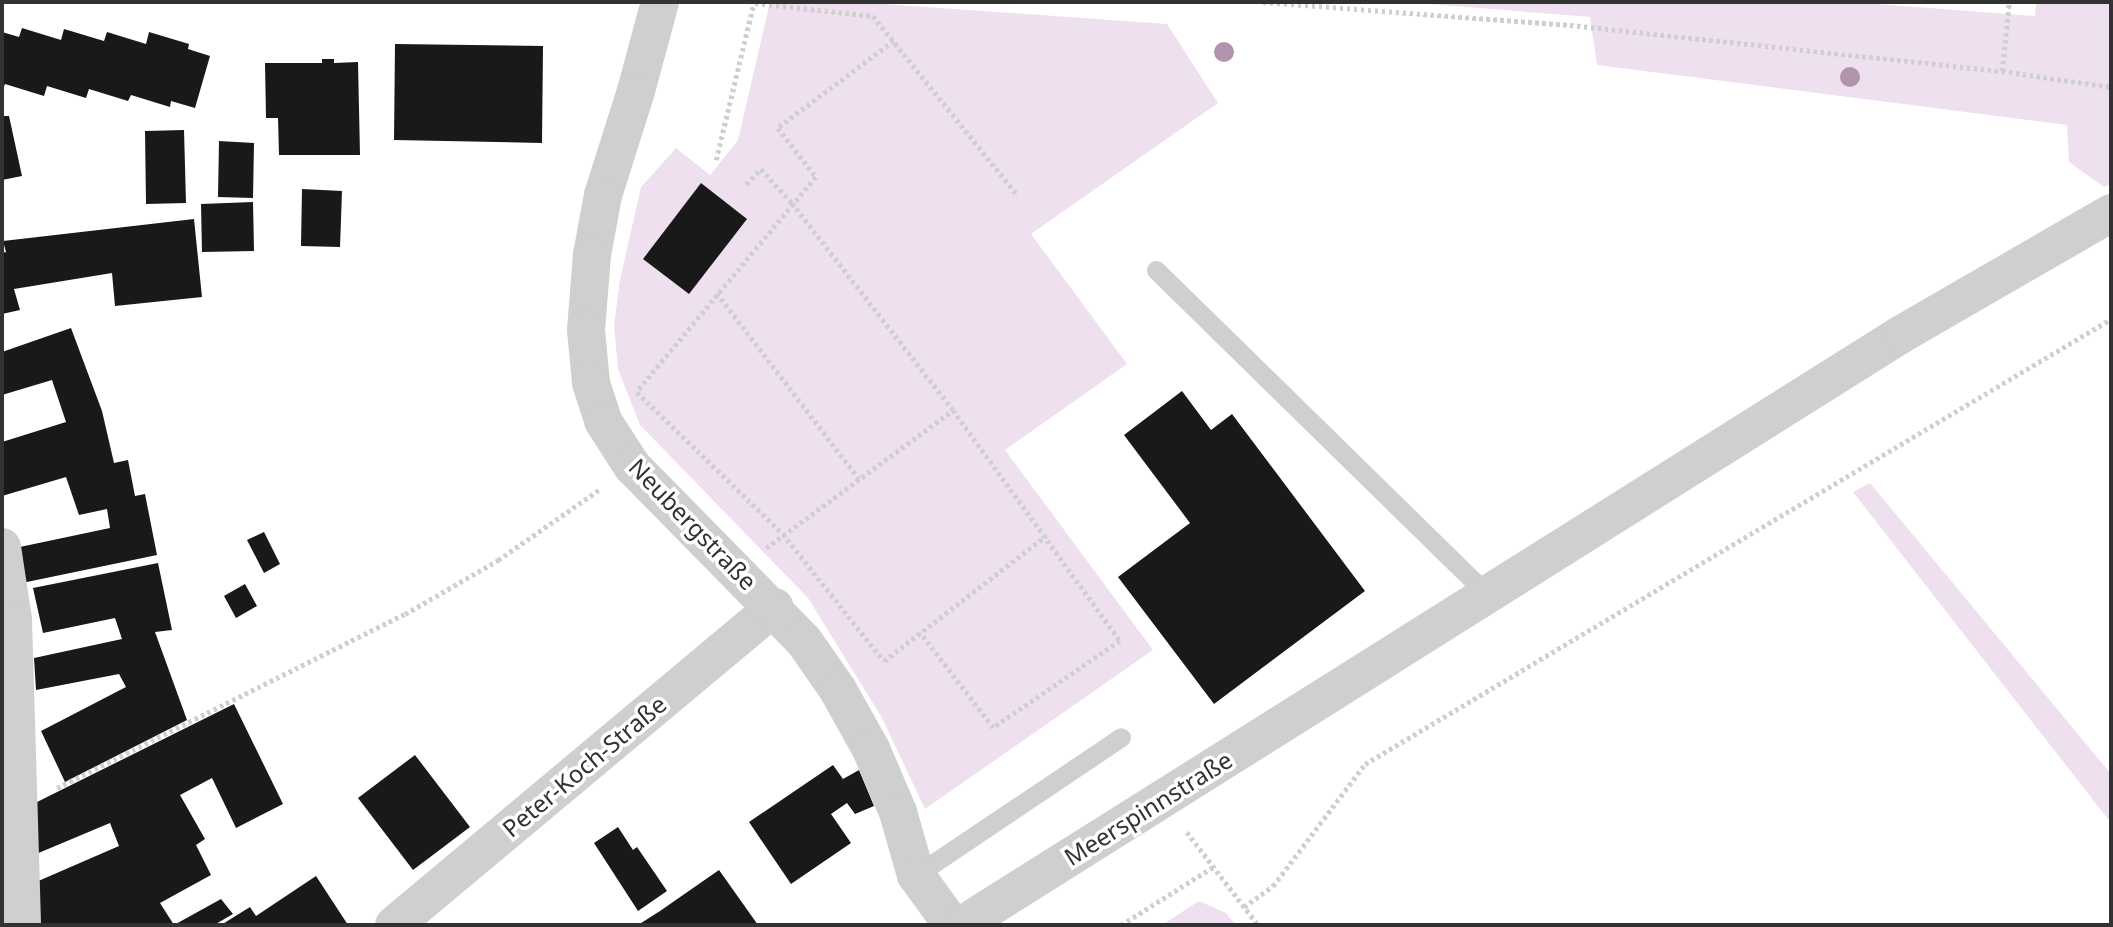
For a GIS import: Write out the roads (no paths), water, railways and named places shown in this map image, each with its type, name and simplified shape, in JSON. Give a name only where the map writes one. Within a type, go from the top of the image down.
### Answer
[{"type":"street","name":"Neubergstraße","points":[[660,2],[636,91],[603,195],[592,255],[586,330],[591,383],[603,421],[632,466],[774,607],[818,660],[871,749],[898,812],[916,875],[952,925]]},
{"type":"street","name":"Meerspinnstraße","points":[[962,925],[1489,596],[1900,335],[2111,213]]},
{"type":"street","points":[[2,547],[13,620],[22,925]]},
{"type":"street","name":"Peter-Koch-Straße","points":[[394,925],[774,607]]},
{"type":"lane","points":[[1156,270],[1489,596]]},
{"type":"lane","points":[[916,875],[1121,737]]}]
